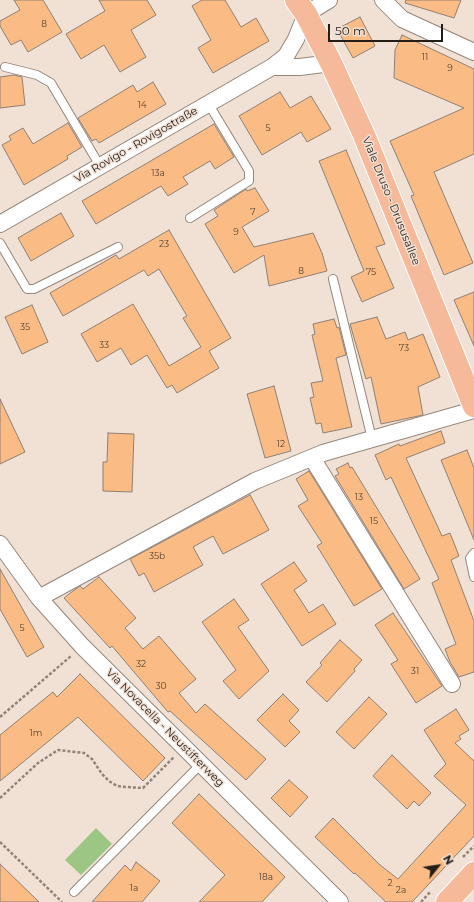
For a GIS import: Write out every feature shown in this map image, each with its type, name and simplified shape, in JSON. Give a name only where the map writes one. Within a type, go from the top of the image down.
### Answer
[{"type":"main road","name":"Viale Druso - Drususallee","points":[[301,7],[331,63],[383,181],[474,406]]},
{"type":"main road","points":[[447,902],[474,874]]},
{"type":"street","points":[[301,7],[329,0]]},
{"type":"street","points":[[383,0],[402,19],[474,52]]},
{"type":"street","name":"Via Rovigo - Rovigostraße","points":[[0,224],[272,67],[286,56],[296,40],[301,7]]},
{"type":"street","name":"Via Rovigo - Rovigostraße","points":[[272,67],[300,67],[331,63]]},
{"type":"street","points":[[39,598],[256,481],[312,458],[474,410]]},
{"type":"street","points":[[312,458],[452,684]]},
{"type":"street","name":"Via Novacella - Neustifterweg","points":[[0,544],[39,598],[82,646],[340,902]]},
{"type":"lane","points":[[5,67],[37,75],[51,83],[100,166]]},
{"type":"lane","points":[[190,218],[249,181],[249,170],[208,103]]},
{"type":"lane","points":[[0,243],[27,289],[34,288],[118,247]]},
{"type":"lane","points":[[333,279],[372,439]]},
{"type":"lane","points":[[474,553],[470,558],[474,577]]},
{"type":"lane","points":[[74,892],[201,764]]},
{"type":"path","points":[[0,717],[82,646]]},
{"type":"path","points":[[0,798],[38,763],[58,750],[84,753],[92,759],[102,774],[117,786],[143,788],[184,747]]},
{"type":"path","points":[[0,842],[62,902]]},
{"type":"green space","points":[[96,828],[112,844],[81,875],[65,860]]},
{"type":"building","points":[[14,0],[43,0],[62,32],[28,52],[21,40],[11,45],[0,26],[0,21],[20,10]]},
{"type":"building","points":[[99,0],[147,0],[156,15],[131,30],[146,57],[120,72],[104,45],[81,59],[66,34],[105,11]]},
{"type":"building","points":[[202,0],[225,0],[241,27],[256,18],[269,41],[213,73],[198,48],[211,40],[192,6]]},
{"type":"building","points":[[406,0],[461,0],[454,18],[405,3]]},
{"type":"building","points":[[360,17],[375,46],[353,58],[337,29]]},
{"type":"building","points":[[402,35],[474,69],[474,154],[434,172],[473,263],[444,275],[411,196],[414,195],[390,141],[464,108],[394,78],[395,50]]},
{"type":"building","points":[[14,75],[22,77],[25,105],[0,108],[0,77]]},
{"type":"building","points":[[153,82],[166,104],[99,143],[96,139],[92,141],[78,118],[133,85],[137,92]]},
{"type":"building","points":[[280,92],[290,108],[311,96],[331,129],[307,142],[301,132],[262,155],[239,116]]},
{"type":"building","points":[[68,123],[82,147],[67,156],[68,159],[24,185],[2,145],[11,140],[9,136],[23,128],[33,144]]},
{"type":"building","points":[[214,124],[234,157],[215,169],[210,161],[183,177],[188,184],[168,196],[161,186],[96,224],[82,201]]},
{"type":"building","points":[[346,150],[385,244],[376,247],[394,288],[362,302],[351,277],[364,271],[319,161]]},
{"type":"building","points":[[255,188],[269,211],[242,227],[254,247],[313,233],[322,253],[327,271],[269,286],[264,255],[234,273],[205,224],[218,216],[214,210],[246,189],[247,191]]},
{"type":"building","points":[[61,213],[74,236],[31,261],[18,238]]},
{"type":"building","points":[[169,230],[231,338],[209,351],[219,368],[177,393],[172,385],[167,388],[147,355],[131,365],[121,348],[97,362],[81,334],[133,304],[169,366],[201,347],[183,318],[187,316],[159,269],[148,276],[144,270],[63,316],[50,293],[116,255],[119,259]]},
{"type":"building","points":[[474,292],[474,346],[454,300]]},
{"type":"building","points":[[32,305],[48,342],[22,354],[5,317]]},
{"type":"building","points":[[377,317],[386,339],[405,332],[408,340],[423,334],[440,377],[418,387],[423,415],[381,424],[371,377],[366,379],[350,324]]},
{"type":"building","points":[[334,319],[337,328],[339,327],[346,355],[336,358],[352,427],[323,433],[321,423],[316,424],[310,398],[314,397],[311,383],[323,381],[312,335],[315,334],[313,324]]},
{"type":"building","points":[[274,386],[291,451],[265,458],[247,394]]},
{"type":"building","points":[[0,399],[25,452],[0,464]]},
{"type":"building","points":[[441,431],[445,443],[406,458],[442,536],[450,533],[459,556],[451,560],[474,621],[474,672],[459,677],[450,662],[445,649],[456,644],[432,583],[439,579],[391,477],[386,480],[375,455],[399,444],[400,446]]},
{"type":"building","points":[[108,433],[134,434],[132,492],[103,491],[103,462],[107,462]]},
{"type":"building","points":[[467,450],[474,468],[474,540],[441,460]]},
{"type":"building","points":[[348,463],[350,468],[352,467],[420,579],[404,589],[335,476],[339,474],[336,469]]},
{"type":"building","points":[[309,471],[382,589],[354,606],[317,546],[322,543],[298,506],[308,500],[296,479]]},
{"type":"building","points":[[250,495],[269,530],[223,554],[213,536],[193,547],[203,565],[154,592],[144,573],[139,576],[130,559]]},
{"type":"building","points":[[294,562],[307,581],[294,590],[309,613],[323,604],[336,624],[302,646],[261,584]]},
{"type":"building","points":[[0,569],[44,647],[27,657],[0,609]]},
{"type":"building","points":[[99,577],[136,618],[125,628],[143,649],[159,636],[196,679],[179,693],[196,713],[205,704],[266,759],[246,780],[170,711],[168,712],[112,646],[110,648],[64,598],[80,586],[83,589]]},
{"type":"building","points":[[234,599],[249,620],[238,627],[269,671],[239,699],[223,681],[236,670],[202,622]]},
{"type":"building","points":[[393,613],[442,686],[416,703],[391,664],[398,660],[375,625]]},
{"type":"building","points":[[340,640],[362,660],[354,669],[355,671],[327,702],[306,682],[322,665],[320,663]]},
{"type":"building","points":[[80,674],[165,758],[143,781],[78,717],[0,781],[0,735],[53,692],[57,697]]},
{"type":"building","points":[[283,694],[299,710],[289,721],[300,732],[285,747],[257,720]]},
{"type":"building","points":[[369,697],[387,714],[354,749],[336,732]]},
{"type":"building","points":[[456,709],[469,730],[459,736],[461,739],[455,743],[474,761],[474,836],[412,902],[386,902],[315,837],[333,818],[380,865],[398,879],[466,805],[434,776],[446,764],[424,730]]},
{"type":"building","points":[[392,755],[431,793],[419,806],[414,801],[407,809],[373,776]]},
{"type":"building","points":[[289,780],[308,797],[290,817],[271,798]]},
{"type":"building","points":[[199,794],[285,877],[262,902],[199,902],[225,875],[172,823]]},
{"type":"building","points":[[136,862],[160,881],[142,902],[92,902],[125,865],[131,871]]},
{"type":"building","points":[[0,864],[39,902],[0,902]]}]
